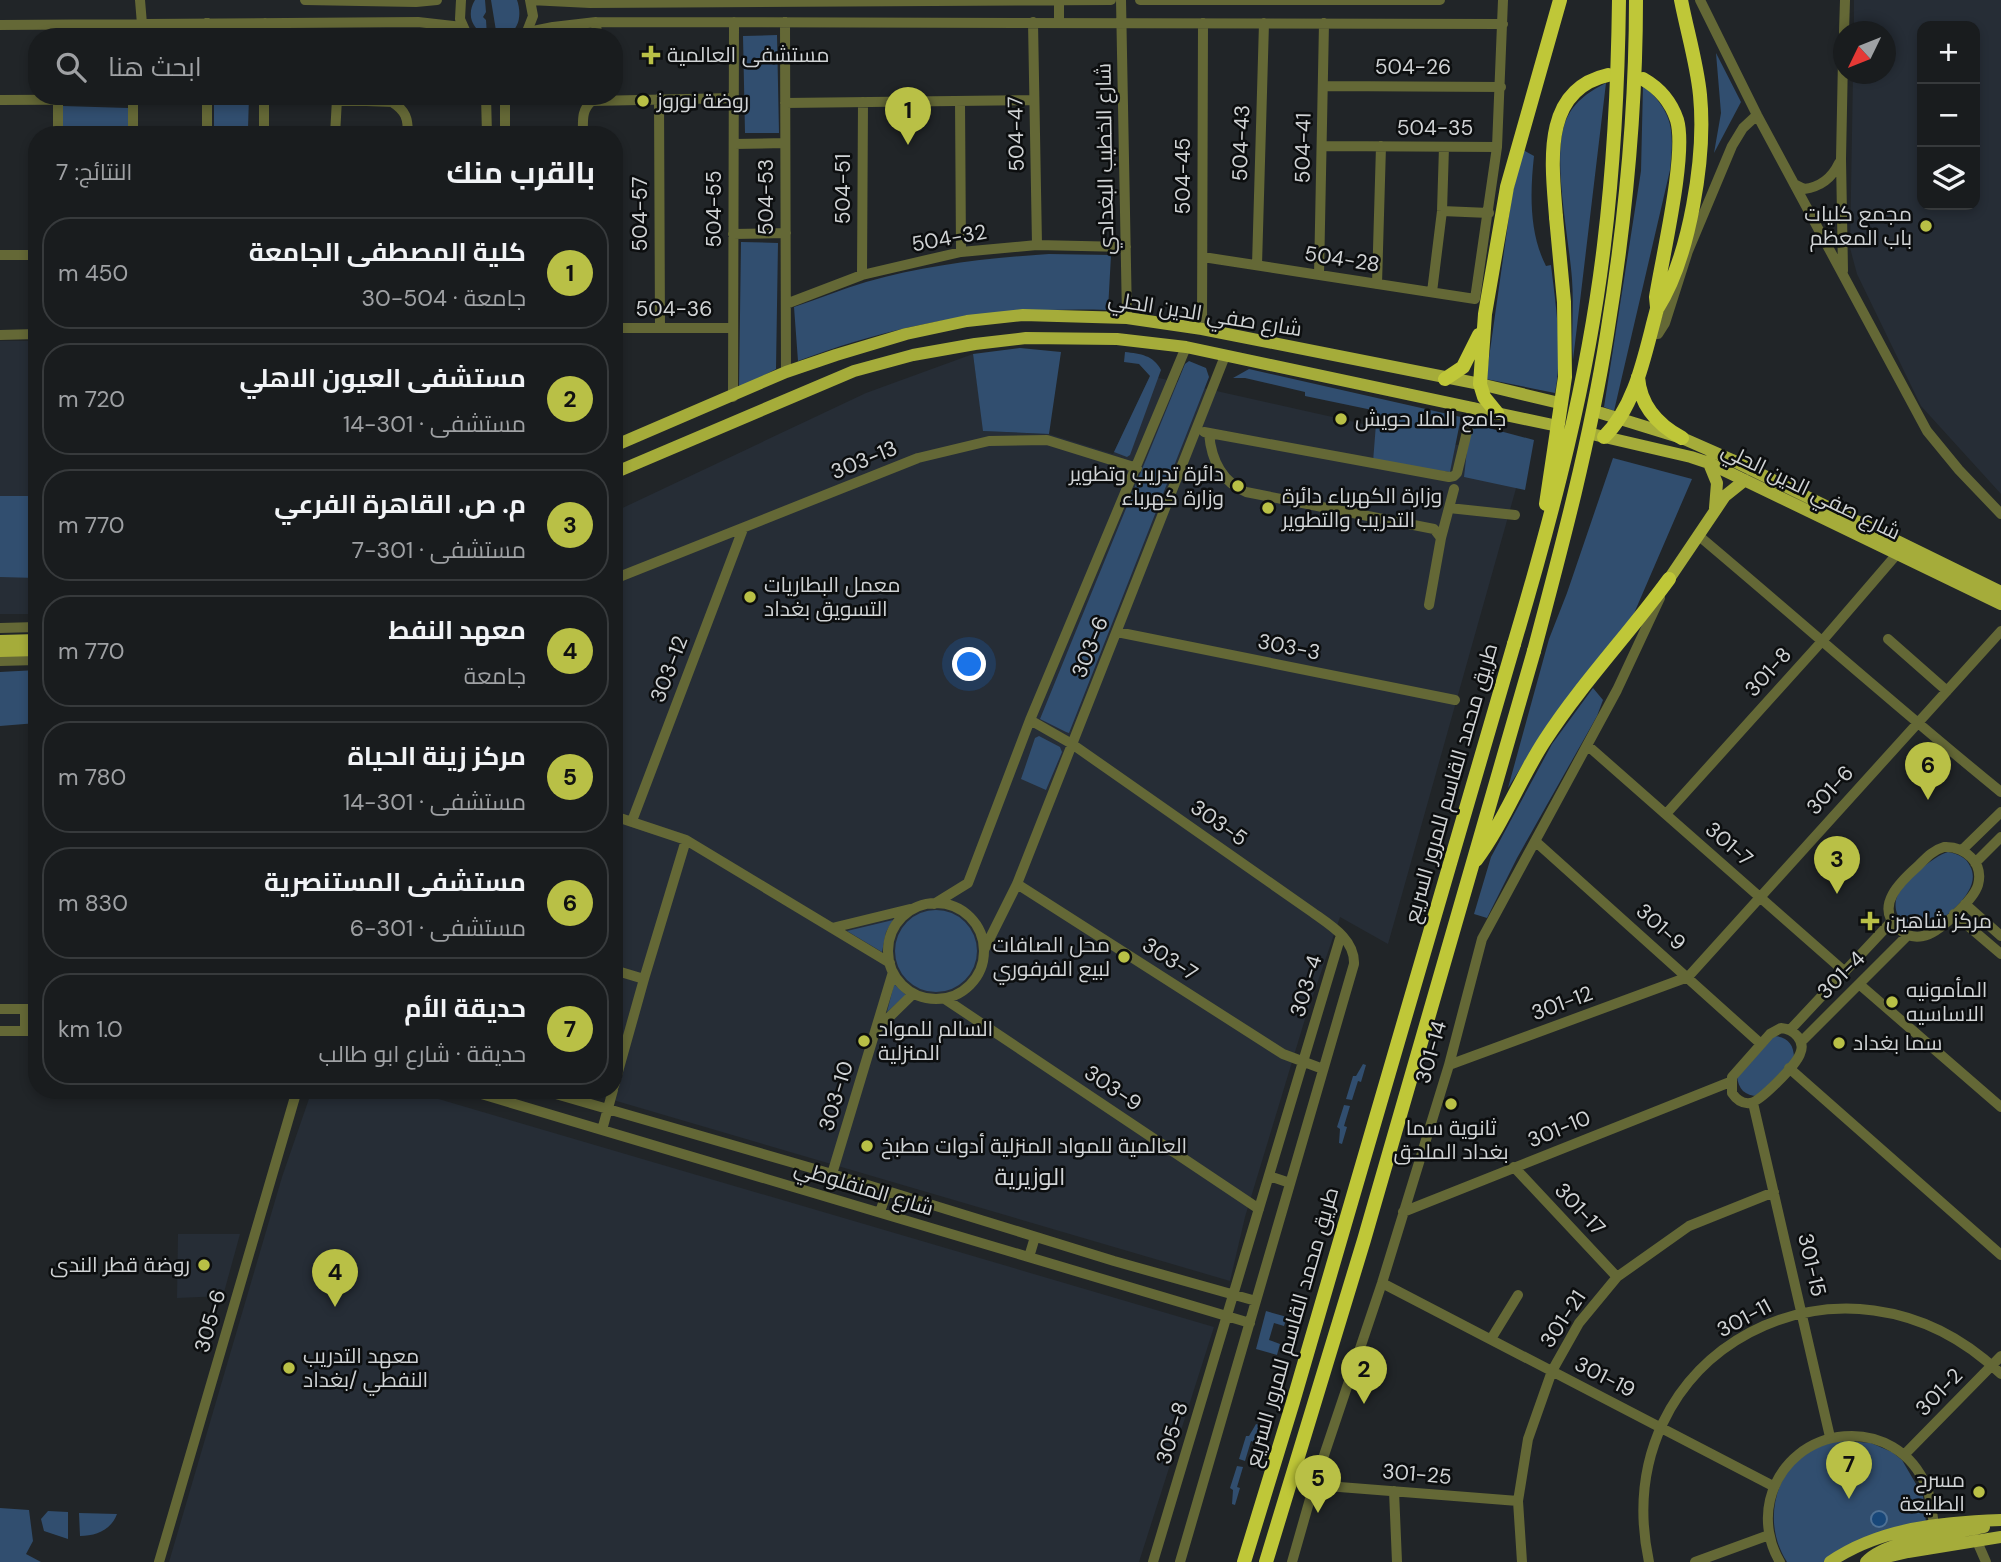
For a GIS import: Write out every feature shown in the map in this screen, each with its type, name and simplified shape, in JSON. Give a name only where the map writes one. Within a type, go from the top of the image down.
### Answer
[{"type":"highway","name":"طريق محمد القاسم للمرور السريع","points":[[1244,1562],[1293,1402],[1562,473],[1591,330],[1604,246],[1616,111],[1619,0]]},
{"type":"highway","name":"طريق محمد القاسم للمرور السريع","points":[[1266,1562],[1364,1240],[1534,651],[1579,474],[1607,336],[1629,174],[1636,0]]},
{"type":"highway","points":[[1600,436],[1620,417],[1628,403],[1657,309],[1665,296],[1688,225],[1701,155],[1700,94],[1682,0]]},
{"type":"highway","points":[[1496,413],[1484,397],[1480,384],[1485,314],[1507,187],[1559,1]]},
{"type":"highway","points":[[1536,569],[1565,377],[1564,303],[1553,177],[1554,138],[1563,106],[1586,83],[1608,75]]},
{"type":"highway","points":[[1643,79],[1662,94],[1671,106],[1678,121],[1680,139],[1656,297],[1657,309]]},
{"type":"highway","points":[[1445,379],[1463,367],[1477,342],[1485,314]]},
{"type":"highway","points":[[1638,373],[1639,387],[1650,412],[1670,431],[1682,438]]},
{"type":"highway","points":[[1471,867],[1488,844],[1545,740],[1583,687],[1638,622],[1669,579]]},
{"type":"main road","name":"شارع صفي الدين الحلي","points":[[623,442],[786,372],[906,334],[967,321],[1023,315],[1127,318],[1202,329],[1480,384],[1555,402]]},
{"type":"main road","name":"شارع صفي الدين الحلي","points":[[623,468],[854,371],[913,355],[1026,338],[1117,339],[1186,348],[1553,425]]},
{"type":"main road","points":[[1380,387],[1385,365]]},
{"type":"main road","name":"شارع صفي الدين الحلي","points":[[1601,412],[1682,438],[1732,460],[2001,592]]},
{"type":"main road","points":[[675,420],[685,442]]},
{"type":"main road","name":"شارع صفي الدين الحلي","points":[[1600,436],[1709,463],[2001,604]]},
{"type":"main road","points":[[1682,438],[1709,463],[1717,483],[1714,511]]},
{"type":"main road","points":[[1669,579],[1725,496],[1745,480]]},
{"type":"main road","points":[[0,641],[28,640]]},
{"type":"main road","points":[[0,651],[28,650]]},
{"type":"main road","points":[[1830,1562],[1868,1541],[1899,1532],[1934,1525],[2001,1520]]},
{"type":"main road","points":[[1870,1561],[1896,1545],[1983,1528],[2001,1520]]},
{"type":"main road","points":[[1870,1561],[2001,1536]]},
{"type":"main road","points":[[1844,1552],[1857,1551],[1870,1561]]},
{"type":"main road","points":[[1897,1562],[1908,1552]]},
{"type":"street","points":[[140,0],[142,24]]},
{"type":"street","points":[[305,0],[437,0]]},
{"type":"street","points":[[0,25],[418,22],[462,27],[459,11],[461,0]]},
{"type":"street","points":[[528,28],[533,16],[530,0],[552,3],[1111,0]]},
{"type":"street","name":"شارع الخطيب البغدادي","points":[[1121,0],[1127,318]]},
{"type":"street","points":[[1139,0],[1440,0]]},
{"type":"street","name":"504-35","points":[[1323,146],[1497,147],[1503,0]]},
{"type":"street","points":[[1700,0],[1757,115],[1927,431],[2001,514]]},
{"type":"street","points":[[1844,21],[1845,0]]},
{"type":"street","points":[[1059,1],[1059,22]]},
{"type":"street","points":[[561,28],[596,22],[1324,23],[1503,18]]},
{"type":"street","points":[[596,22],[596,28]]},
{"type":"street","name":"504-55","points":[[733,397],[734,22]]},
{"type":"street","name":"504-53","points":[[785,22],[786,372]]},
{"type":"street","name":"504-47","points":[[1033,22],[1037,245]]},
{"type":"street","points":[[207,23],[207,28]]},
{"type":"street","points":[[265,23],[265,28]]},
{"type":"street","name":"504-45","points":[[1202,329],[1203,23]]},
{"type":"street","name":"504-43","points":[[1257,265],[1264,23]]},
{"type":"street","name":"504-41","points":[[1319,275],[1324,23]]},
{"type":"street","points":[[1842,84],[1843,275]]},
{"type":"street","name":"504-26","points":[[1324,86],[1501,87]]},
{"type":"street","points":[[623,98],[734,98]]},
{"type":"street","name":"504-57","points":[[659,99],[660,328]]},
{"type":"street","points":[[0,100],[28,100]]},
{"type":"street","points":[[785,103],[1034,100]]},
{"type":"street","points":[[960,101],[961,252]]},
{"type":"street","name":"504-51","points":[[862,275],[863,102]]},
{"type":"street","points":[[58,105],[58,126]]},
{"type":"street","points":[[133,126],[134,105]]},
{"type":"street","points":[[207,105],[207,126]]},
{"type":"street","points":[[264,105],[264,126]]},
{"type":"street","points":[[336,126],[337,105]]},
{"type":"street","points":[[397,105],[404,109],[408,126]]},
{"type":"street","points":[[486,105],[486,126]]},
{"type":"street","points":[[505,105],[505,126]]},
{"type":"street","points":[[583,126],[583,115],[587,105]]},
{"type":"street","points":[[1650,334],[1658,334],[1665,323],[1688,251],[1732,146],[1743,128],[1757,115]]},
{"type":"street","points":[[734,144],[785,143]]},
{"type":"street","points":[[1377,284],[1381,146]]},
{"type":"street","points":[[1432,292],[1442,211],[1444,147]]},
{"type":"street","points":[[1442,211],[1489,212],[1497,147]]},
{"type":"street","points":[[1794,183],[1804,189],[1821,184],[1832,176],[1841,159]]},
{"type":"street","name":"504-28","points":[[1203,257],[1475,299],[1489,212]]},
{"type":"street","points":[[733,234],[786,233]]},
{"type":"street","name":"504-32","points":[[786,304],[862,275],[961,252],[1037,245],[1126,247]]},
{"type":"street","points":[[0,255],[28,255]]},
{"type":"street","name":"504-36","points":[[623,328],[733,328]]},
{"type":"street","points":[[0,335],[28,334]]},
{"type":"street","name":"303-6","points":[[934,904],[968,883],[1030,720],[1186,348]]},
{"type":"street","name":"303-6","points":[[984,950],[1017,884],[1225,356]]},
{"type":"street","points":[[1196,430],[1449,477],[1457,473],[1473,407]]},
{"type":"street","points":[[1209,433],[1210,451],[1217,466],[1238,489],[1434,529],[1441,538]]},
{"type":"street","name":"303-13","points":[[623,576],[918,458],[989,441],[1047,440],[1137,468]]},
{"type":"street","points":[[1429,606],[1441,538],[1454,489]]},
{"type":"street","points":[[1449,508],[1515,515]]},
{"type":"street","name":"303-12","points":[[632,821],[743,529]]},
{"type":"street","points":[[1699,536],[1823,640],[1917,724],[2001,792]]},
{"type":"street","name":"301-8","points":[[1666,814],[1897,554]]},
{"type":"street","name":"301-14","points":[[1292,1562],[1314,1485],[1382,1283],[1449,1065],[1482,939],[1617,690],[1669,579]]},
{"type":"street","points":[[0,628],[28,627]]},
{"type":"street","name":"301-6","points":[[1688,976],[2001,631]]},
{"type":"street","name":"303-3","points":[[1117,632],[1455,700]]},
{"type":"street","points":[[1888,639],[1947,691]]},
{"type":"street","points":[[0,661],[28,660]]},
{"type":"street","name":"303-5","points":[[1030,720],[1072,744],[1341,935]]},
{"type":"street","name":"301-7","points":[[1587,745],[1845,972]]},
{"type":"street","points":[[1962,850],[2001,812]]},
{"type":"street","points":[[623,819],[686,840],[891,967]]},
{"type":"street","points":[[1975,863],[2001,837]]},
{"type":"street","points":[[623,1054],[686,840]]},
{"type":"street","name":"301-9","points":[[1535,841],[1761,1044]]},
{"type":"street","points":[[1951,847],[1962,850],[1975,863],[1978,886],[1965,904],[1929,935],[1917,937],[1908,934],[1892,921],[1889,903],[1897,886],[1933,852],[1951,847]]},
{"type":"street","name":"303-7","points":[[1017,884],[1283,1054],[1323,1069]]},
{"type":"street","points":[[1965,904],[2001,936]]},
{"type":"street","points":[[832,928],[919,906],[949,905],[969,917],[982,935],[984,950],[983,964],[978,976],[958,995],[945,999],[929,999],[913,993],[901,984],[891,967],[888,949],[891,935],[907,913],[919,906]]},
{"type":"street","points":[[1954,914],[2001,954]]},
{"type":"street","name":"301-4","points":[[1790,1030],[1892,921]]},
{"type":"street","name":"301-4","points":[[1754,1103],[1762,1098],[1800,1055],[1801,1042],[1908,934]]},
{"type":"street","name":"303-4","points":[[1227,1315],[1341,935]]},
{"type":"street","name":"303-4","points":[[1250,1323],[1354,964],[1352,949],[1341,935]]},
{"type":"street","name":"303-10","points":[[832,1174],[877,1029],[891,967]]},
{"type":"street","points":[[623,973],[643,979]]},
{"type":"street","name":"301-12","points":[[1449,1065],[1688,976]]},
{"type":"street","points":[[1859,984],[2001,1107]]},
{"type":"street","name":"303-10","points":[[877,1029],[913,993]]},
{"type":"street","name":"303-9","points":[[945,999],[1259,1209]]},
{"type":"street","points":[[0,1009],[25,1009],[25,1031],[0,1031]]},
{"type":"street","points":[[1754,1103],[1745,1103],[1735,1098],[1730,1082],[1735,1072],[1775,1030],[1790,1030],[1801,1042]]},
{"type":"street","points":[[1788,1069],[2001,1255]]},
{"type":"street","name":"301-10","points":[[1403,1212],[1730,1082]]},
{"type":"street","name":"305-6","points":[[159,1562],[294,1099]]},
{"type":"street","name":"شارع المنفلوطي","points":[[498,1099],[1250,1323]]},
{"type":"street","name":"شارع المنفلوطي","points":[[573,1099],[1256,1301]]},
{"type":"street","points":[[602,1130],[611,1099]]},
{"type":"street","name":"301-15","points":[[1754,1103],[1830,1437]]},
{"type":"street","name":"301-17","points":[[1514,1167],[1617,1277]]},
{"type":"street","points":[[1269,1176],[1290,1183]]},
{"type":"street","points":[[880,1212],[887,1191]]},
{"type":"street","name":"301-21","points":[[1522,1562],[1518,1501],[1528,1439],[1552,1371],[1579,1323],[1617,1277],[1689,1226],[1774,1192]]},
{"type":"street","points":[[1029,1256],[1035,1237]]},
{"type":"street","points":[[1120,1284],[1125,1264]]},
{"type":"street","name":"301-19","points":[[1382,1283],[1773,1486]]},
{"type":"street","points":[[1491,1339],[1518,1294]]},
{"type":"street","name":"301-11","points":[[1649,1562],[1643,1517],[1645,1486],[1651,1456],[1662,1428],[1682,1393],[1719,1353],[1765,1325],[1803,1312],[1851,1307],[1899,1314],[1949,1333],[1972,1348],[2001,1374]]},
{"type":"street","name":"305-8","points":[[1153,1562],[1227,1315]]},
{"type":"street","name":"305-8","points":[[1180,1562],[1250,1323]]},
{"type":"street","name":"301-2","points":[[1904,1455],[2001,1356]]},
{"type":"street","points":[[1780,1562],[1769,1535],[1768,1510],[1773,1486],[1794,1457],[1810,1445],[1830,1437],[1848,1435],[1870,1438],[1904,1455],[1928,1489],[1934,1525]]},
{"type":"street","name":"301-25","points":[[1314,1485],[1518,1501]]},
{"type":"street","points":[[1394,1491],[1397,1562]]},
{"type":"street","points":[[1695,1562],[1769,1535]]},
{"type":"street","points":[[1976,1539],[1986,1562]]},
{"type":"shaded area","points":[[475,0],[485,0],[486,12],[483,17],[486,28],[476,28],[474,25],[472,6]]},
{"type":"shaded area","points":[[491,0],[517,0],[519,19],[515,28],[496,28]]},
{"type":"shaded area","name":"مجمع كليات باب المعظم","points":[[1854,0],[2001,0],[2001,494],[1921,406],[1857,274],[1850,248],[1853,84],[1896,84],[1896,21],[1854,21]]},
{"type":"shaded area","points":[[777,35],[779,133],[745,133],[743,36]]},
{"type":"shaded area","points":[[1716,53],[1741,102],[1714,153],[1721,113]]},
{"type":"shaded area","points":[[1606,83],[1573,360],[1573,289],[1562,199],[1561,138],[1568,116],[1576,104]]},
{"type":"shaded area","points":[[1643,85],[1661,104],[1670,123],[1670,170],[1614,411],[1604,407],[1641,171]]},
{"type":"shaded area","points":[[214,105],[249,105],[248,126],[214,126]]},
{"type":"shaded area","points":[[63,106],[128,108],[128,126],[63,126]]},
{"type":"shaded area","points":[[1523,150],[1534,156],[1532,198],[1536,240],[1546,266],[1551,265],[1559,345],[1555,393],[1486,379],[1512,195]]},
{"type":"shaded area","points":[[741,242],[778,243],[776,369],[739,388]]},
{"type":"shaded area","points":[[1049,254],[1111,255],[1108,310],[1026,311],[950,319],[876,336],[798,361],[794,307],[857,285],[911,271],[980,260]]},
{"type":"shaded area","points":[[0,341],[28,341],[28,614],[0,614]]},
{"type":"shaded area","points":[[1020,348],[1061,352],[1049,434],[983,431],[973,354]]},
{"type":"shaded area","points":[[1125,352],[1150,358],[1161,370],[1127,457],[1114,452],[1150,376],[1139,364],[1124,362]]},
{"type":"shaded area","points":[[973,354],[984,431],[1049,434],[1113,454],[1150,376],[1524,460],[1388,944],[1340,917],[1305,1019],[1245,1217],[1230,1281],[610,1099],[623,1099],[623,508],[866,393]]},
{"type":"shaded area","points":[[1189,361],[1206,368],[1209,377],[1069,733],[1040,719],[1185,364]]},
{"type":"shaded area","points":[[1249,369],[1461,417],[1450,472],[1373,462],[1377,411],[1305,396],[1305,392],[1245,378],[1233,378]]},
{"type":"shaded area","points":[[1470,423],[1534,440],[1525,490],[1464,477]]},
{"type":"shaded area","points":[[1613,458],[1692,479],[1629,625],[1550,721],[1508,788],[1549,639]]},
{"type":"shaded area","points":[[0,496],[28,496],[28,578],[0,577]]},
{"type":"shaded area","points":[[28,670],[28,724],[0,726],[0,672]]},
{"type":"shaded area","points":[[1593,688],[1603,700],[1597,716],[1517,858],[1487,918],[1474,914],[1491,857],[1552,744]]},
{"type":"shaded area","points":[[1039,736],[1060,747],[1062,752],[1046,790],[1021,779],[1035,738]]},
{"type":"shaded area","points":[[1948,852],[1961,856],[1970,866],[1973,875],[1968,892],[1962,901],[1932,927],[1918,928],[1906,924],[1897,914],[1896,900],[1899,894],[1918,872]]},
{"type":"shaded area","points":[[936,910],[952,913],[965,922],[974,935],[977,951],[974,967],[965,980],[952,989],[936,992],[920,989],[907,980],[898,967],[895,951],[898,935],[907,922],[920,913]]},
{"type":"shaded area","points":[[893,920],[886,932],[882,952],[847,931]]},
{"type":"shaded area","points":[[894,984],[906,995],[887,1012]]},
{"type":"shaded area","points":[[1773,1036],[1782,1037],[1789,1042],[1794,1058],[1758,1096],[1749,1095],[1739,1085],[1737,1076]]},
{"type":"shaded area","points":[[1363,1064],[1366,1065],[1361,1082],[1358,1081],[1352,1100],[1346,1099],[1353,1076],[1356,1076]]},
{"type":"shaded area","points":[[309,1099],[439,1099],[1214,1327],[1139,1562],[169,1562],[282,1177]]},
{"type":"shaded area","points":[[1344,1105],[1350,1106],[1342,1144],[1339,1143],[1340,1129],[1337,1127]]},
{"type":"shaded area","name":"روضة قطر الندى","points":[[178,1234],[240,1234],[223,1296],[177,1298]]},
{"type":"shaded area","points":[[1266,1311],[1287,1317],[1284,1326],[1274,1323],[1269,1340],[1280,1344],[1277,1355],[1256,1349]]},
{"type":"shaded area","points":[[1256,1424],[1259,1425],[1254,1442],[1251,1441],[1245,1461],[1239,1459],[1246,1436],[1249,1436]]},
{"type":"shaded area","points":[[1837,1440],[1871,1443],[1892,1452],[1902,1460],[1923,1496],[1926,1522],[1841,1549],[1824,1562],[1787,1562],[1775,1531],[1776,1498],[1781,1483],[1801,1456],[1816,1447]]},
{"type":"shaded area","points":[[1237,1466],[1243,1467],[1235,1505],[1232,1504],[1233,1490],[1230,1488]]},
{"type":"shaded area","points":[[0,1508],[29,1510],[33,1541],[26,1554],[41,1562],[0,1562]]},
{"type":"shaded area","points":[[48,1511],[68,1512],[68,1539],[44,1531],[41,1519]]},
{"type":"shaded area","points":[[1876,1511],[1882,1511],[1887,1519],[1885,1525],[1876,1527],[1871,1522],[1871,1516]]},
{"type":"shaded area","points":[[79,1513],[117,1514],[111,1524],[102,1531],[80,1536]]},
{"type":"place","name":"مستشفى العالمية","points":[[651,55]]},
{"type":"place","name":"روضة نوروز","points":[[643,101]]},
{"type":"place","name":"كلية المصطفى الجامعة","points":[[908,145]]},
{"type":"place","name":"مجمع كليات باب المعظم","points":[[1926,226]]},
{"type":"place","name":"جامع الملا حويش","points":[[1341,419]]},
{"type":"place","name":"دائرة تدريب وتطوير وزارة كهرباء","points":[[1238,486]]},
{"type":"place","name":"وزارة الكهرباء دائرة التدريب والتطوير","points":[[1268,508]]},
{"type":"place","name":"معمل البطاريات التسويق بغداد","points":[[750,597]]},
{"type":"place","name":"مستشفى المستنصرية","points":[[1928,800]]},
{"type":"place","name":"م. ص. القاهرة الفرعي","points":[[1837,894]]},
{"type":"place","name":"مركز شاهين","points":[[1870,921]]},
{"type":"place","name":"محل الصافات لبيع الفرفوري","points":[[1124,957]]},
{"type":"place","name":"المأمونيه الاساسيه","points":[[1892,1002]]},
{"type":"place","name":"السالم للمواد المنزلية","points":[[864,1041]]},
{"type":"place","name":"سما بغداد","points":[[1839,1043]]},
{"type":"place","name":"ثانوية سما بغداد الملحق","points":[[1451,1104]]},
{"type":"place","name":"العالمية للمواد المنزلية أدوات مطبخ","points":[[867,1146]]},
{"type":"place","name":"روضة قطر الندى","points":[[204,1265]]},
{"type":"place","name":"معهد النفط","points":[[335,1307]]},
{"type":"place","name":"معهد التدريب النفطي /بغداد","points":[[289,1368]]},
{"type":"place","name":"مستشفى العيون الاهلي","points":[[1364,1404]]},
{"type":"place","name":"مسرح الطليعة","points":[[1979,1492]]},
{"type":"place","name":"حديقة الأم","points":[[1849,1499]]},
{"type":"place","name":"مركز زينة الحياة","points":[[1318,1513]]},
{"type":"district","name":"الوزيرية","points":[[1030,1176]]}]
